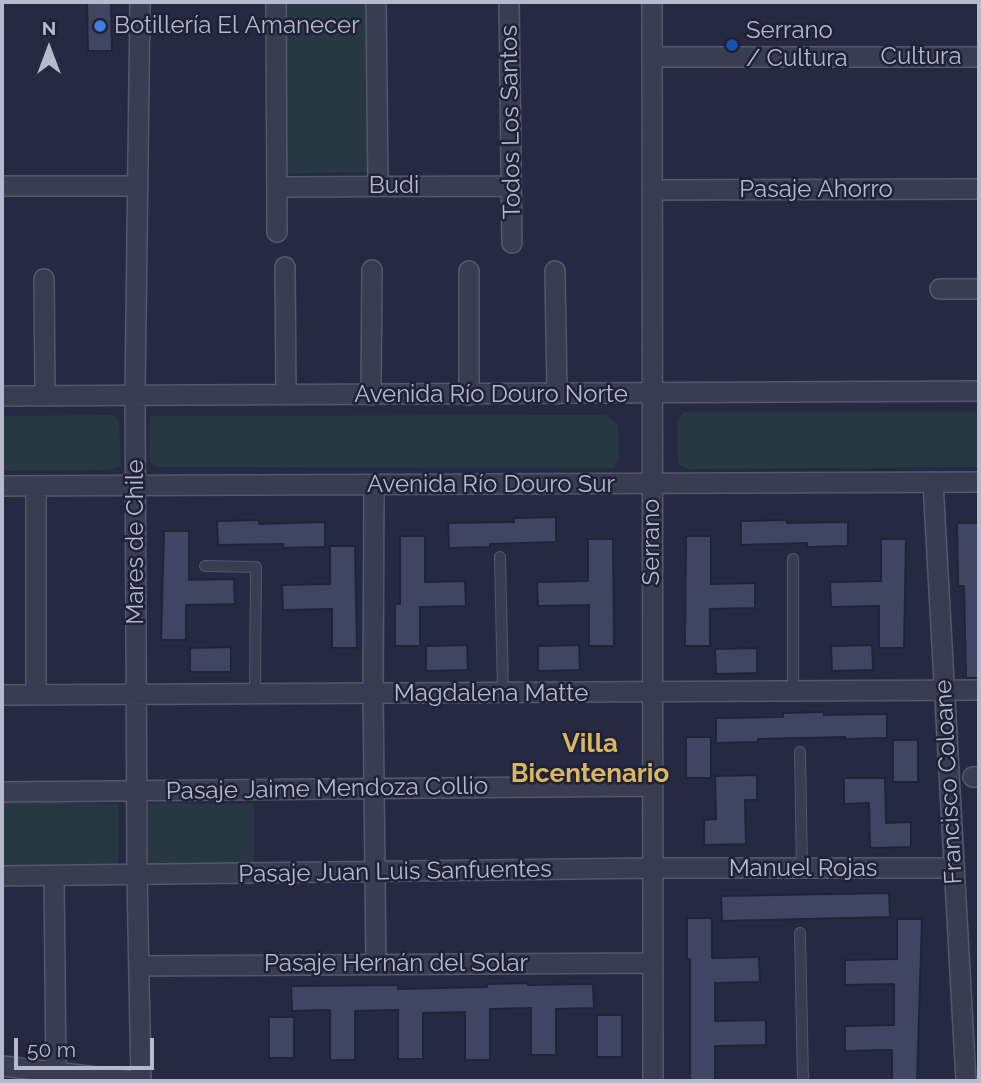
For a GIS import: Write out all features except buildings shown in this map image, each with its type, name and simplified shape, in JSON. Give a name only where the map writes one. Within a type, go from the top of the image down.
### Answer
[{"type":"street","name":"Mares de Chile","points":[[140,2],[135,396],[137,875],[141,1081]]},
{"type":"street","points":[[276,2],[278,232]]},
{"type":"street","points":[[376,2],[378,186]]},
{"type":"street","name":"Todos Los Santos","points":[[509,2],[512,243]]},
{"type":"street","name":"Serrano","points":[[652,2],[653,1081]]},
{"type":"street","name":"Cultura","points":[[652,57],[979,57]]},
{"type":"street","points":[[2,186],[138,186]]},
{"type":"street","name":"Budi","points":[[277,187],[511,186]]},
{"type":"street","name":"Pasaje Ahorro","points":[[652,190],[979,189]]},
{"type":"street","points":[[285,267],[286,395]]},
{"type":"street","points":[[371,395],[372,270]]},
{"type":"street","points":[[469,271],[469,395]]},
{"type":"street","points":[[555,271],[557,394]]},
{"type":"street","points":[[44,279],[45,396]]},
{"type":"street","points":[[940,289],[979,289]]},
{"type":"street","name":"Avenida Río Douro Norte","points":[[2,396],[979,391]]},
{"type":"street","name":"Francisco Coloane","points":[[933,482],[954,868],[970,1070]]},
{"type":"street","name":"Avenida Río Douro Sur","points":[[2,486],[979,482]]},
{"type":"street","points":[[374,485],[373,789],[376,964]]},
{"type":"street","points":[[36,486],[36,695]]},
{"type":"street","name":"Magdalena Matte","points":[[2,695],[979,690]]},
{"type":"street","name":"Pasaje Jaime Mendoza Collio","points":[[2,792],[652,786]]},
{"type":"street","name":"Manuel Rojas","points":[[653,868],[954,868]]},
{"type":"street","name":"Pasaje Juan Luis Sanfuentes","points":[[2,876],[653,868]]},
{"type":"street","points":[[54,876],[55,1072]]},
{"type":"street","name":"Pasaje Hernán del Solar","points":[[139,966],[652,963]]},
{"type":"street","points":[[2,1066],[132,1081]]},
{"type":"lane","points":[[500,557],[503,694]]},
{"type":"lane","points":[[793,559],[793,692]]},
{"type":"lane","points":[[205,566],[256,567],[255,694]]},
{"type":"lane","points":[[800,751],[802,869]]},
{"type":"lane","points":[[800,933],[803,1081]]},
{"type":"shaded area","points":[[281,2],[368,2],[370,172],[283,174]]},
{"type":"shaded area","points":[[684,412],[979,412],[979,467],[688,469],[678,464],[677,422]]},
{"type":"shaded area","points":[[114,415],[119,421],[121,466],[108,470],[2,471],[2,416]]},
{"type":"shaded area","points":[[606,415],[618,425],[619,457],[614,468],[157,467],[149,462],[150,416]]},
{"type":"shaded area","points":[[2,801],[119,804],[118,871],[2,868]]},
{"type":"shaded area","points":[[148,803],[254,804],[254,871],[148,869]]},
{"type":"place","name":"Botillería El Amanecer","points":[[100,26]]},
{"type":"place","name":"Serrano / Cultura","points":[[732,45]]},
{"type":"district","name":"Villa Bicentenario","points":[[590,759]]}]
